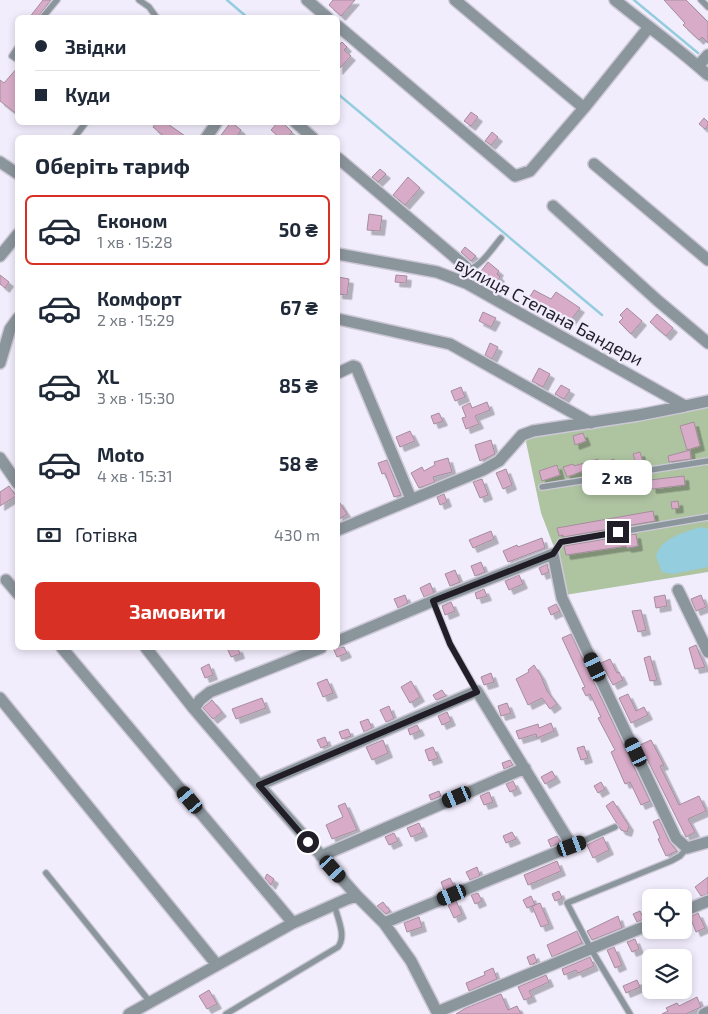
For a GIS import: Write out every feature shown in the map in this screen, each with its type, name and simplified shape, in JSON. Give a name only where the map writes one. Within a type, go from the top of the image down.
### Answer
[{"type":"street","points":[[307,0],[324,15]]},
{"type":"street","points":[[454,0],[584,108]]},
{"type":"street","points":[[615,0],[663,36],[708,74]]},
{"type":"street","points":[[340,28],[515,176],[530,171],[649,27]]},
{"type":"street","points":[[698,66],[708,56]]},
{"type":"street","points":[[298,125],[310,135]]},
{"type":"street","points":[[340,160],[468,270],[466,284]]},
{"type":"street","points":[[0,162],[15,172]]},
{"type":"street","points":[[594,164],[708,260]]},
{"type":"street","points":[[554,206],[657,300],[708,343]]},
{"type":"street","points":[[0,256],[15,238]]},
{"type":"street","name":"вулиця Степана Бандери","points":[[340,254],[437,272],[466,284],[685,406]]},
{"type":"street","points":[[340,319],[450,344],[591,423]]},
{"type":"street","points":[[0,363],[10,329],[15,322]]},
{"type":"street","points":[[340,372],[353,366],[356,367],[411,499]]},
{"type":"street","points":[[340,529],[499,461],[522,435],[533,431],[591,423],[708,401]]},
{"type":"street","points":[[0,458],[15,480]]},
{"type":"street","points":[[340,639],[553,554],[562,598],[676,838],[687,848],[708,842]]},
{"type":"street","points":[[3,582],[15,592]]},
{"type":"street","points":[[678,590],[708,652]]},
{"type":"street","points":[[64,650],[293,923]]},
{"type":"street","points":[[148,650],[194,709],[259,785],[357,896],[384,923],[411,961],[438,1013],[642,928]]},
{"type":"street","points":[[194,709],[200,700],[210,692],[316,650]]},
{"type":"street","points":[[259,785],[477,692],[572,846],[384,923]]},
{"type":"street","points":[[0,698],[217,965]]},
{"type":"street","points":[[321,856],[525,768]]},
{"type":"street","points":[[129,1014],[293,923],[334,904],[357,896]]},
{"type":"street","points":[[692,908],[708,901]]},
{"type":"street","points":[[704,1014],[708,1012]]},
{"type":"lane","points":[[44,15],[57,0]]},
{"type":"lane","points":[[140,0],[155,15]]},
{"type":"lane","points":[[701,0],[708,7]]},
{"type":"lane","points":[[468,270],[484,259],[501,238]]},
{"type":"lane","points":[[542,487],[708,461]]},
{"type":"lane","points":[[553,554],[561,542],[708,517]]},
{"type":"lane","points":[[433,601],[450,644],[477,692]]},
{"type":"lane","points":[[572,846],[615,827]]},
{"type":"lane","points":[[630,1014],[591,949],[567,903],[671,861],[680,856],[687,848]]},
{"type":"lane","points":[[46,873],[150,1002]]},
{"type":"lane","points":[[226,1014],[338,947],[342,939],[342,933],[334,904]]},
{"type":"green space","points":[[708,404],[708,572],[565,595],[557,555],[541,513],[526,442],[528,438]]},
{"type":"water","points":[[701,527],[708,529],[708,567],[673,574],[662,572],[656,556],[663,545],[674,537]]},
{"type":"building","points":[[43,0],[51,0],[39,15],[31,15]]},
{"type":"building","points":[[333,0],[355,0],[341,16],[329,5]]},
{"type":"building","points":[[664,0],[686,0],[708,22],[708,43],[702,37],[699,40],[683,25],[685,23]]},
{"type":"building","points":[[342,42],[347,47],[344,50],[351,56],[340,68],[340,44]]},
{"type":"building","points":[[15,70],[15,113],[0,101],[0,80],[4,83]]},
{"type":"building","points":[[471,112],[478,117],[471,126],[464,121]]},
{"type":"building","points":[[704,118],[708,122],[705,129],[699,124]]},
{"type":"building","points":[[155,125],[169,125],[184,135],[162,135],[153,127]]},
{"type":"building","points":[[229,125],[235,125],[241,130],[238,135],[221,135]]},
{"type":"building","points":[[275,125],[285,125],[292,132],[290,135],[277,135],[271,130]]},
{"type":"building","points":[[492,132],[498,137],[491,145],[485,141]]},
{"type":"building","points":[[380,169],[386,174],[378,182],[372,177]]},
{"type":"building","points":[[408,177],[420,188],[405,205],[393,195]]},
{"type":"building","points":[[369,214],[382,216],[380,231],[367,230]]},
{"type":"building","points":[[465,247],[476,256],[471,261],[461,252]]},
{"type":"building","points":[[488,262],[499,271],[497,274],[500,277],[492,287],[483,280],[487,275],[481,271]]},
{"type":"building","points":[[0,275],[9,282],[5,288],[0,284]]},
{"type":"building","points":[[396,275],[407,276],[406,283],[395,282]]},
{"type":"building","points":[[340,277],[349,279],[347,295],[340,294]]},
{"type":"building","points":[[534,290],[551,299],[556,292],[580,308],[571,320],[566,317],[564,320],[541,303],[529,298]]},
{"type":"building","points":[[627,308],[642,321],[631,334],[619,322],[623,318],[620,315]]},
{"type":"building","points":[[483,312],[496,318],[491,327],[479,321]]},
{"type":"building","points":[[657,314],[673,328],[666,336],[650,322]]},
{"type":"building","points":[[490,343],[498,347],[492,359],[485,355]]},
{"type":"building","points":[[539,368],[550,374],[543,387],[532,381]]},
{"type":"building","points":[[561,385],[570,390],[564,399],[555,394]]},
{"type":"building","points":[[461,387],[465,397],[455,401],[451,391]]},
{"type":"building","points":[[487,402],[490,410],[475,416],[479,424],[466,429],[462,418],[466,417],[462,407],[470,403],[472,408]]},
{"type":"building","points":[[439,413],[443,421],[434,424],[431,416]]},
{"type":"building","points":[[694,422],[700,446],[687,450],[680,426]]},
{"type":"building","points":[[410,431],[415,441],[400,447],[396,437]]},
{"type":"building","points":[[583,433],[586,441],[575,445],[573,436]]},
{"type":"building","points":[[491,440],[495,454],[480,461],[475,445]]},
{"type":"building","points":[[690,450],[691,459],[669,462],[668,456]]},
{"type":"building","points":[[640,452],[644,466],[637,467],[633,454]]},
{"type":"building","points":[[448,458],[452,472],[433,477],[435,482],[419,488],[411,473],[422,467],[424,471],[435,465],[434,462]]},
{"type":"building","points":[[598,459],[600,464],[614,459],[617,469],[595,474],[595,471],[587,473],[586,470],[567,477],[563,467],[573,464],[574,466]]},
{"type":"building","points":[[387,460],[401,495],[394,497],[385,473],[382,474],[378,463]]},
{"type":"building","points":[[557,465],[560,475],[542,481],[539,471]]},
{"type":"building","points":[[506,469],[512,485],[503,489],[496,473]]},
{"type":"building","points":[[684,476],[685,485],[652,489],[650,480]]},
{"type":"building","points":[[482,479],[488,495],[480,498],[473,482]]},
{"type":"building","points":[[9,486],[15,497],[0,506],[0,492]]},
{"type":"building","points":[[444,494],[447,502],[440,505],[437,497]]},
{"type":"building","points":[[678,501],[679,508],[672,509],[671,502]]},
{"type":"building","points":[[340,503],[347,514],[340,519]]},
{"type":"building","points":[[653,511],[655,521],[563,537],[563,535],[559,536],[557,528]]},
{"type":"building","points":[[491,531],[494,539],[473,548],[469,540]]},
{"type":"building","points":[[636,534],[638,546],[566,555],[564,546]]},
{"type":"building","points":[[542,538],[545,548],[508,562],[503,551]]},
{"type":"building","points":[[481,562],[485,572],[475,576],[471,566]]},
{"type":"building","points":[[547,564],[549,572],[542,575],[539,568]]},
{"type":"building","points":[[455,570],[460,582],[450,586],[445,574]]},
{"type":"building","points":[[519,575],[523,584],[509,590],[505,581]]},
{"type":"building","points":[[430,583],[434,593],[424,597],[420,588]]},
{"type":"building","points":[[484,589],[487,596],[477,599],[475,593]]},
{"type":"building","points":[[405,595],[408,603],[398,608],[394,599]]},
{"type":"building","points":[[665,595],[667,606],[656,608],[654,597]]},
{"type":"building","points":[[701,595],[706,607],[696,611],[691,599]]},
{"type":"building","points":[[451,602],[455,611],[445,615],[442,606]]},
{"type":"building","points":[[556,604],[560,611],[551,615],[548,608]]},
{"type":"building","points":[[641,610],[646,630],[638,632],[632,611]]},
{"type":"building","points":[[571,634],[650,801],[641,805],[630,782],[625,784],[611,752],[615,750],[598,718],[601,717],[590,694],[586,696],[582,688],[585,687],[562,638]]},
{"type":"building","points":[[696,645],[705,667],[695,669],[689,648]]},
{"type":"building","points":[[340,647],[344,647],[347,653],[337,657],[334,650],[340,650]]},
{"type":"building","points":[[228,650],[239,650],[240,654],[231,657]]},
{"type":"building","points":[[650,656],[657,680],[650,681],[644,658]]},
{"type":"building","points":[[610,659],[623,680],[613,685],[601,663]]},
{"type":"building","points":[[209,664],[213,675],[205,678],[201,668]]},
{"type":"building","points":[[534,665],[547,691],[557,704],[550,709],[542,698],[528,705],[516,679],[529,672],[528,670]]},
{"type":"building","points":[[491,673],[494,682],[484,685],[481,677]]},
{"type":"building","points":[[327,679],[333,693],[323,697],[317,683]]},
{"type":"building","points":[[411,681],[420,697],[410,703],[401,687]]},
{"type":"building","points":[[442,690],[446,696],[436,700],[433,695]]},
{"type":"building","points":[[628,694],[636,711],[644,707],[648,715],[631,723],[619,698]]},
{"type":"building","points":[[262,698],[266,708],[236,719],[232,709]]},
{"type":"building","points":[[212,700],[222,712],[213,719],[203,708]]},
{"type":"building","points":[[507,703],[511,713],[501,716],[498,706]]},
{"type":"building","points":[[389,706],[394,719],[386,722],[380,710]]},
{"type":"building","points":[[447,712],[451,721],[442,725],[438,716]]},
{"type":"building","points":[[368,719],[372,728],[364,732],[360,722]]},
{"type":"building","points":[[551,723],[554,731],[537,738],[536,734],[519,739],[516,731],[538,724],[539,728]]},
{"type":"building","points":[[417,725],[420,731],[410,735],[408,729]]},
{"type":"building","points":[[348,729],[351,736],[342,739],[339,732]]},
{"type":"building","points":[[325,737],[328,745],[321,748],[317,740]]},
{"type":"building","points":[[383,740],[388,753],[372,760],[366,747]]},
{"type":"building","points":[[651,740],[664,765],[660,766],[679,805],[699,796],[706,811],[688,819],[695,832],[686,837],[640,745]]},
{"type":"building","points":[[584,746],[588,758],[581,760],[577,748]]},
{"type":"building","points":[[433,747],[438,758],[429,761],[425,750]]},
{"type":"building","points":[[510,760],[513,765],[504,769],[502,763]]},
{"type":"building","points":[[552,771],[556,778],[545,784],[541,777]]},
{"type":"building","points":[[513,781],[517,789],[510,792],[506,784]]},
{"type":"building","points":[[601,782],[605,789],[598,793],[594,786]]},
{"type":"building","points":[[439,791],[441,796],[431,800],[429,795]]},
{"type":"building","points":[[489,792],[493,802],[484,805],[480,796]]},
{"type":"building","points":[[613,801],[629,826],[627,832],[621,830],[606,806]]},
{"type":"building","points":[[345,803],[357,830],[332,839],[326,825],[343,817],[338,806]]},
{"type":"building","points":[[659,819],[669,841],[677,851],[666,856],[653,822]]},
{"type":"building","points":[[419,823],[423,832],[411,837],[407,828]]},
{"type":"building","points":[[512,832],[516,839],[506,843],[503,836]]},
{"type":"building","points":[[394,833],[398,841],[389,845],[385,837]]},
{"type":"building","points":[[557,836],[561,842],[551,847],[548,840]]},
{"type":"building","points":[[603,837],[609,850],[593,858],[587,845]]},
{"type":"building","points":[[557,861],[561,871],[528,885],[524,875]]},
{"type":"building","points":[[477,867],[480,876],[470,880],[466,872]]},
{"type":"building","points":[[267,874],[274,879],[271,885],[265,878]]},
{"type":"building","points":[[708,877],[708,894],[701,896],[695,887]]},
{"type":"building","points":[[450,878],[454,886],[444,890],[441,882]]},
{"type":"building","points":[[559,891],[562,898],[555,901],[552,894]]},
{"type":"building","points":[[478,893],[482,901],[475,904],[471,895]]},
{"type":"building","points":[[531,896],[535,905],[527,908],[523,900]]},
{"type":"building","points":[[456,901],[462,914],[454,918],[448,905]]},
{"type":"building","points":[[383,902],[390,911],[386,914],[377,906]]},
{"type":"building","points":[[540,903],[549,924],[541,927],[532,906]]},
{"type":"building","points":[[640,911],[642,920],[637,922],[633,914]]},
{"type":"building","points":[[698,913],[705,928],[696,932],[692,916]]},
{"type":"building","points":[[618,916],[622,928],[592,940],[587,931]]},
{"type":"building","points":[[419,917],[422,927],[407,932],[404,923]]},
{"type":"building","points":[[577,931],[582,943],[552,957],[547,945]]},
{"type":"building","points":[[635,939],[639,949],[632,952],[627,942]]},
{"type":"building","points":[[614,947],[622,965],[615,968],[607,950]]},
{"type":"building","points":[[534,954],[537,962],[530,965],[527,957]]},
{"type":"building","points":[[590,957],[594,966],[578,973],[576,970],[564,975],[562,969]]},
{"type":"building","points":[[493,968],[497,979],[469,991],[466,983],[485,975],[484,972]]},
{"type":"building","points":[[546,975],[549,982],[529,991],[532,997],[524,1000],[518,987]]},
{"type":"building","points":[[637,980],[640,987],[626,993],[623,986]]},
{"type":"building","points":[[209,990],[217,1004],[207,1009],[199,996]]},
{"type":"building","points":[[501,994],[508,1010],[517,1006],[521,1014],[456,1014],[466,1008]]},
{"type":"building","points":[[697,997],[701,1007],[686,1014],[662,1014],[668,1011],[666,1008],[677,1003],[679,1006]]},
{"type":"waterway","points":[[227,0],[244,15]]},
{"type":"waterway","points":[[634,0],[698,53]]},
{"type":"waterway","points":[[340,96],[602,315]]},
{"type":"route","points":[[308,842],[259,785],[477,692],[450,644],[433,601],[553,554],[561,542],[618,532]]}]
